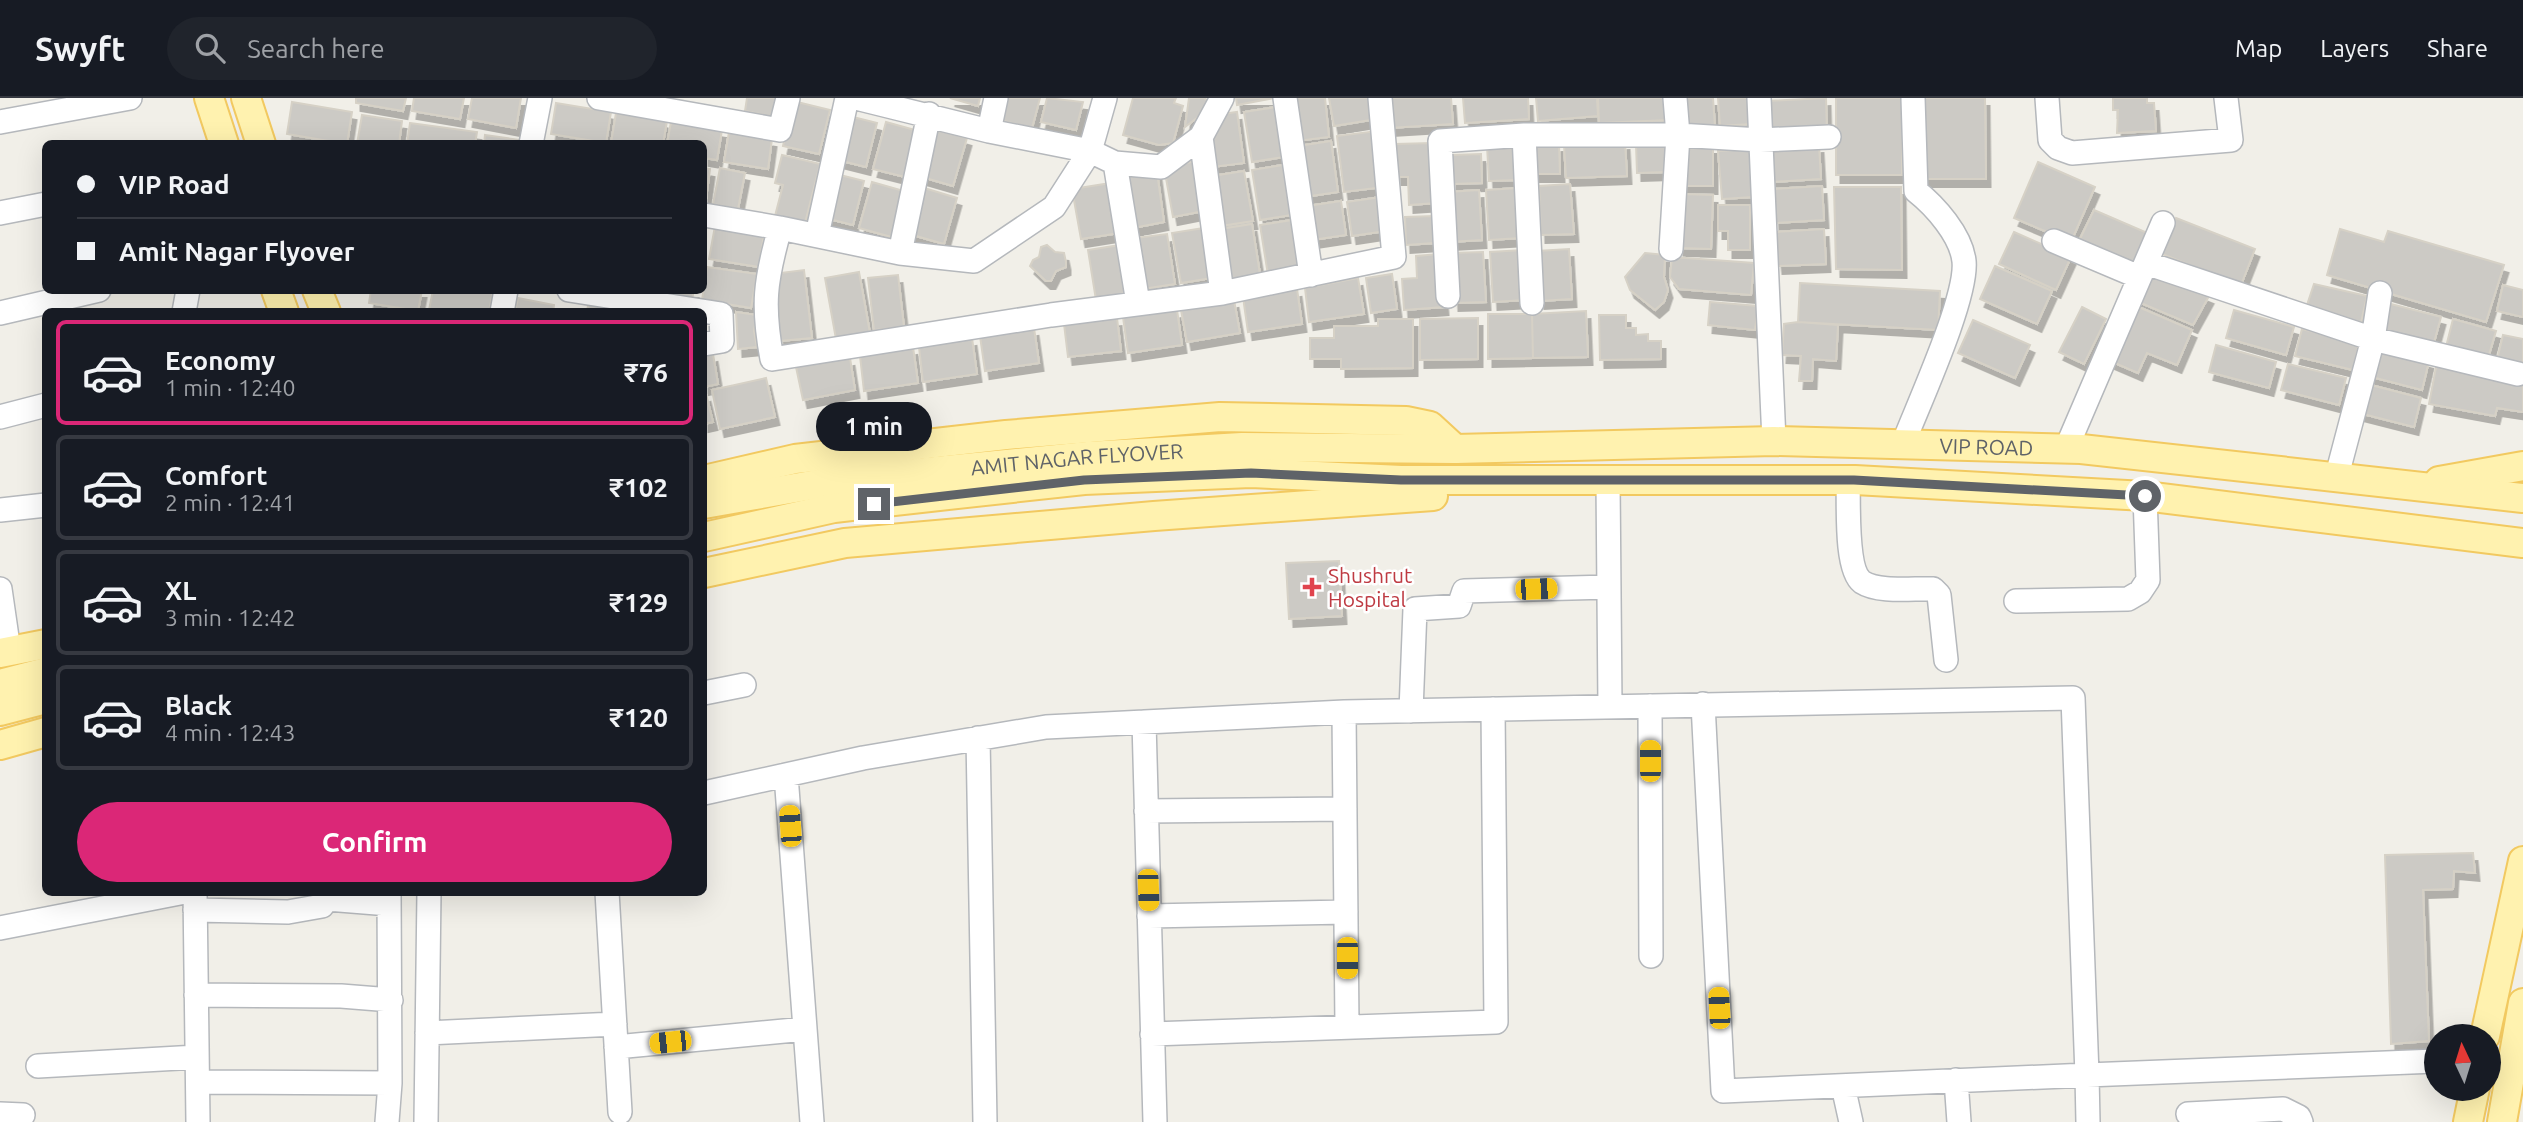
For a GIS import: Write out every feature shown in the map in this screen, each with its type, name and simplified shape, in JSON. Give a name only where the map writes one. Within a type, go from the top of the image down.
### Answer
[{"type":"main road","points":[[209,98],[223,140]]},
{"type":"main road","points":[[246,98],[260,140]]},
{"type":"main road","points":[[707,479],[795,459],[1006,435],[1220,417],[1406,421],[1430,426],[1455,449]]},
{"type":"main road","name":"VIP ROAD","points":[[1455,449],[1774,441],[2066,449],[2520,498]]},
{"type":"main road","name":"AMIT NAGAR FLYOVER","points":[[707,503],[835,481],[1088,456],[1242,447],[1455,449]]},
{"type":"main road","points":[[2406,486],[2523,466]]},
{"type":"main road","name":"AMIT NAGAR FLYOVER","points":[[707,536],[834,508],[1084,480],[1251,473],[1401,480],[1608,481]]},
{"type":"main road","points":[[707,572],[845,543],[1154,516],[1447,495],[1489,479]]},
{"type":"main road","name":"VIP ROAD","points":[[1608,481],[1848,480],[2145,496],[2523,543]]},
{"type":"main road","points":[[4,652],[42,645]]},
{"type":"main road","points":[[0,684],[42,673]]},
{"type":"main road","points":[[0,711],[42,700]]},
{"type":"main road","points":[[0,745],[42,733]]},
{"type":"main road","points":[[2488,1024],[2523,861]]},
{"type":"main road","points":[[2502,1122],[2521,1019]]},
{"type":"main road","points":[[2468,1122],[2472,1101]]},
{"type":"street","points":[[0,122],[130,98]]},
{"type":"street","points":[[532,140],[540,98]]},
{"type":"street","points":[[599,98],[734,109],[780,130],[788,98]]},
{"type":"street","points":[[817,235],[847,98]]},
{"type":"street","points":[[856,98],[898,102],[989,131],[1090,150],[1115,163],[1161,167],[1201,137],[1222,98]]},
{"type":"street","points":[[989,131],[996,98]]},
{"type":"street","points":[[707,216],[900,253],[974,261],[1054,207],[1090,150],[1105,98]]},
{"type":"street","points":[[1285,98],[1311,275]]},
{"type":"street","points":[[780,228],[769,267],[764,314],[772,359],[1138,303],[1222,293],[1311,275],[1394,257],[1380,98]]},
{"type":"street","points":[[1671,249],[1678,135],[1675,98]]},
{"type":"street","points":[[1759,98],[1774,441]]},
{"type":"street","points":[[1903,444],[1958,303],[1964,271],[1964,259],[1958,243],[1934,205],[1916,191],[1913,98]]},
{"type":"street","points":[[2048,98],[2050,140],[2058,148],[2072,153],[2231,141],[2226,98]]},
{"type":"street","points":[[900,253],[929,114]]},
{"type":"street","points":[[1524,135],[1532,303]]},
{"type":"street","points":[[1448,296],[1440,141],[1524,135],[1678,135],[1760,139],[1829,137]]},
{"type":"street","points":[[1201,137],[1222,293]]},
{"type":"street","points":[[1115,163],[1138,303]]},
{"type":"street","points":[[0,213],[42,205]]},
{"type":"street","points":[[2066,449],[2163,223]]},
{"type":"street","points":[[2054,241],[2373,339],[2518,374]]},
{"type":"street","points":[[2336,479],[2373,339],[2380,293]]},
{"type":"street","points":[[0,313],[82,294]]},
{"type":"street","points":[[594,294],[683,308]]},
{"type":"street","points":[[707,312],[721,314],[722,341],[707,344]]},
{"type":"street","points":[[0,417],[42,406]]},
{"type":"street","points":[[1848,480],[1852,570],[1863,582],[1879,587],[1933,589],[1940,595],[1946,660]]},
{"type":"street","points":[[1608,481],[1611,706]]},
{"type":"street","points":[[2016,601],[2128,598],[2140,592],[2148,580],[2145,496]]},
{"type":"street","points":[[0,510],[42,505]]},
{"type":"street","points":[[1411,711],[1415,609],[1459,606],[1464,591],[1609,587]]},
{"type":"street","points":[[0,589],[4,652]]},
{"type":"street","points":[[707,692],[744,685]]},
{"type":"street","points":[[707,792],[863,758],[1046,727],[1344,712],[2073,698],[2088,1122]]},
{"type":"street","points":[[1703,704],[1723,1091],[2424,1061]]},
{"type":"street","points":[[1650,706],[1651,956]]},
{"type":"street","points":[[1152,1034],[1496,1022],[1493,709]]},
{"type":"street","points":[[1344,712],[1347,1027]]},
{"type":"street","points":[[1144,722],[1155,1122]]},
{"type":"street","points":[[978,738],[985,1122]]},
{"type":"street","points":[[786,775],[812,1122]]},
{"type":"street","points":[[1146,811],[1345,809]]},
{"type":"street","points":[[426,1122],[429,896]]},
{"type":"street","points":[[607,896],[620,1112]]},
{"type":"street","points":[[192,898],[197,995],[198,1122]]},
{"type":"street","points":[[0,928],[192,898],[250,902],[288,912],[322,906],[327,899],[389,898],[391,1000],[387,1122]]},
{"type":"street","points":[[1149,916],[1346,912]]},
{"type":"street","points":[[197,995],[341,996],[391,1000]]},
{"type":"street","points":[[427,1033],[615,1024]]},
{"type":"street","points":[[616,1047],[805,1029]]},
{"type":"street","points":[[38,1066],[197,1058]]},
{"type":"street","points":[[1956,1080],[1959,1122]]},
{"type":"street","points":[[198,1082],[390,1083]]},
{"type":"street","points":[[1843,1086],[1851,1122]]},
{"type":"street","points":[[2188,1114],[2283,1110],[2300,1117],[2301,1122]]},
{"type":"building","points":[[356,98],[406,98],[403,111],[356,103]]},
{"type":"building","points":[[414,98],[464,98],[460,119],[412,111]]},
{"type":"building","points":[[472,98],[521,98],[516,128],[468,119]]},
{"type":"building","points":[[747,98],[780,98],[776,117],[745,111]]},
{"type":"building","points":[[950,98],[980,98],[978,106]]},
{"type":"building","points":[[1002,98],[1040,98],[1032,128],[996,119]]},
{"type":"building","points":[[1047,98],[1083,102],[1076,130],[1041,122]]},
{"type":"building","points":[[1133,98],[1176,98],[1174,103],[1183,106],[1173,143],[1159,145],[1123,135]]},
{"type":"building","points":[[1189,98],[1204,98],[1214,105],[1185,127]]},
{"type":"building","points":[[1236,98],[1274,98],[1237,105]]},
{"type":"building","points":[[1290,98],[1325,98],[1329,137],[1297,141]]},
{"type":"building","points":[[1329,98],[1373,98],[1377,119],[1334,126]]},
{"type":"building","points":[[1387,98],[1451,98],[1453,124],[1389,128]]},
{"type":"building","points":[[1463,98],[1528,98],[1529,119],[1465,123]]},
{"type":"building","points":[[1536,98],[1597,98],[1598,116],[1538,121]]},
{"type":"building","points":[[1598,98],[1668,98],[1669,120],[1599,123]]},
{"type":"building","points":[[1681,98],[1713,98],[1715,127],[1683,129]]},
{"type":"building","points":[[1718,98],[1751,98],[1752,124],[1720,126]]},
{"type":"building","points":[[1826,98],[1827,133],[1768,135],[1767,101]]},
{"type":"building","points":[[1836,98],[1902,98],[1902,175],[1836,175]]},
{"type":"building","points":[[1919,98],[1985,98],[1986,179],[1919,179]]},
{"type":"building","points":[[2113,98],[2147,98],[2147,103],[2154,103],[2156,131],[2117,133],[2118,110],[2113,110]]},
{"type":"building","points":[[793,101],[830,110],[819,154],[783,146]]},
{"type":"building","points":[[292,102],[352,112],[348,140],[323,140],[287,134]]},
{"type":"building","points":[[556,103],[611,112],[606,140],[551,134]]},
{"type":"building","points":[[1276,107],[1284,157],[1252,162],[1244,112]]},
{"type":"building","points":[[1237,112],[1244,163],[1213,167],[1209,133],[1223,114]]},
{"type":"building","points":[[616,113],[667,121],[664,140],[612,140]]},
{"type":"building","points":[[362,115],[402,121],[400,140],[358,140]]},
{"type":"building","points":[[849,116],[877,123],[866,167],[838,160]]},
{"type":"building","points":[[671,122],[722,130],[717,160],[707,158],[707,140],[668,140]]},
{"type":"building","points":[[886,122],[922,132],[909,178],[873,169]]},
{"type":"building","points":[[410,123],[477,132],[476,140],[408,140]]},
{"type":"building","points":[[936,129],[967,138],[953,186],[922,177]]},
{"type":"building","points":[[1377,131],[1384,187],[1344,192],[1337,136]]},
{"type":"building","points":[[729,132],[772,139],[768,169],[724,162]]},
{"type":"building","points":[[485,135],[520,140],[484,140]]},
{"type":"building","points":[[1331,141],[1338,192],[1304,197],[1298,146]]},
{"type":"building","points":[[1625,142],[1627,176],[1566,178],[1564,145]]},
{"type":"building","points":[[1433,143],[1437,203],[1409,205],[1408,177],[1397,177],[1395,144]]},
{"type":"building","points":[[1665,143],[1666,172],[1637,173],[1636,144]]},
{"type":"building","points":[[1559,144],[1560,174],[1531,174],[1530,145]]},
{"type":"building","points":[[1516,145],[1517,180],[1489,181],[1487,146]]},
{"type":"building","points":[[1819,145],[1821,179],[1772,182],[1770,147]]},
{"type":"building","points":[[1683,146],[1713,146],[1713,186],[1683,186]]},
{"type":"building","points":[[1751,149],[1754,197],[1722,199],[1718,151]]},
{"type":"building","points":[[1481,154],[1482,183],[1452,184],[1452,155]]},
{"type":"building","points":[[782,155],[820,164],[805,223],[775,216],[783,185],[775,183]]},
{"type":"building","points":[[1197,161],[1204,211],[1173,217],[1164,167]]},
{"type":"building","points":[[2038,162],[2095,187],[2071,242],[2014,218]]},
{"type":"building","points":[[1283,165],[1292,215],[1260,220],[1252,170]]},
{"type":"building","points":[[707,168],[710,169],[707,192]]},
{"type":"building","points":[[720,168],[745,173],[738,209],[713,204]]},
{"type":"building","points":[[1244,171],[1253,221],[1221,226],[1212,176]]},
{"type":"building","points":[[1157,172],[1164,222],[1133,228],[1125,177]]},
{"type":"building","points":[[836,174],[864,181],[853,225],[825,218]]},
{"type":"building","points":[[872,182],[907,192],[895,238],[859,228]]},
{"type":"building","points":[[1111,183],[1120,233],[1081,239],[1072,189]]},
{"type":"building","points":[[1570,184],[1574,234],[1541,235],[1539,186]]},
{"type":"building","points":[[1822,186],[1824,220],[1775,223],[1773,189]]},
{"type":"building","points":[[921,187],[957,198],[944,244],[909,234]]},
{"type":"building","points":[[1834,187],[1901,187],[1902,270],[1836,269]]},
{"type":"building","points":[[1518,188],[1521,238],[1489,240],[1486,190]]},
{"type":"building","points":[[1479,190],[1482,240],[1450,242],[1447,192]]},
{"type":"building","points":[[1681,194],[1713,195],[1711,249],[1679,248]]},
{"type":"building","points":[[1381,197],[1386,231],[1352,236],[1347,202]]},
{"type":"building","points":[[1341,201],[1346,235],[1312,240],[1307,206]]},
{"type":"building","points":[[1718,205],[1750,205],[1750,250],[1728,250],[1728,231],[1718,231]]},
{"type":"building","points":[[2094,210],[2152,235],[2135,266],[2078,243]]},
{"type":"building","points":[[1434,216],[1435,243],[1406,245],[1405,217]]},
{"type":"building","points":[[2176,218],[2255,249],[2241,285],[2162,254]]},
{"type":"building","points":[[1292,220],[1300,270],[1268,275],[1260,225]]},
{"type":"building","points":[[1252,224],[1260,274],[1228,280],[1220,229]]},
{"type":"building","points":[[715,226],[764,234],[759,267],[709,259]]},
{"type":"building","points":[[1204,228],[1212,278],[1181,283],[1172,233]]},
{"type":"building","points":[[1824,229],[1826,264],[1778,266],[1774,232]]},
{"type":"building","points":[[2340,229],[2384,242],[2388,231],[2504,265],[2486,322],[2327,275]]},
{"type":"building","points":[[2014,232],[2071,257],[2056,290],[1999,264]]},
{"type":"building","points":[[1167,234],[1175,284],[1143,289],[1135,238]]},
{"type":"building","points":[[1047,245],[1055,252],[1064,253],[1066,262],[1066,267],[1056,271],[1051,281],[1046,281],[1030,266],[1033,260],[1039,257],[1041,247]]},
{"type":"building","points":[[1120,245],[1128,295],[1096,300],[1088,250]]},
{"type":"building","points":[[1569,249],[1572,299],[1540,301],[1537,251]]},
{"type":"building","points":[[1523,250],[1526,300],[1493,302],[1490,252]]},
{"type":"building","points":[[1483,252],[1486,302],[1454,303],[1451,253]]},
{"type":"building","points":[[1645,253],[1665,255],[1664,277],[1668,290],[1664,302],[1655,310],[1630,290],[1625,277]]},
{"type":"building","points":[[1439,254],[1444,307],[1404,310],[1402,279],[1417,278],[1416,256]]},
{"type":"building","points":[[1672,257],[1754,263],[1751,295],[1679,289],[1670,277]]},
{"type":"building","points":[[1995,266],[2052,291],[2037,324],[1980,299]]},
{"type":"building","points":[[707,267],[757,274],[751,308],[702,300],[703,294],[707,294]]},
{"type":"building","points":[[804,270],[812,338],[780,341],[772,274]]},
{"type":"building","points":[[859,272],[870,333],[836,339],[825,278]]},
{"type":"building","points":[[2150,272],[2209,296],[2193,325],[2136,301]]},
{"type":"building","points":[[1392,274],[1397,309],[1371,313],[1366,278]]},
{"type":"building","points":[[898,275],[904,327],[874,330],[868,278]]},
{"type":"building","points":[[1358,278],[1364,314],[1309,322],[1305,288]]},
{"type":"building","points":[[1800,283],[1940,291],[1938,330],[1798,322]]},
{"type":"building","points":[[2314,284],[2367,296],[2360,327],[2305,311]]},
{"type":"building","points":[[2503,285],[2523,290],[2523,317],[2497,311]]},
{"type":"building","points":[[1297,289],[1302,324],[1248,332],[1243,297]]},
{"type":"building","points":[[370,294],[421,294],[419,308],[369,303]]},
{"type":"building","points":[[432,294],[492,294],[490,308],[429,308]]},
{"type":"building","points":[[665,294],[693,294],[692,299]]},
{"type":"building","points":[[518,298],[554,305],[554,308],[516,308]]},
{"type":"building","points":[[589,298],[642,308],[588,308]]},
{"type":"building","points":[[1234,300],[1240,333],[1187,342],[1181,310]]},
{"type":"building","points":[[1710,302],[1758,306],[1755,330],[1708,325]]},
{"type":"building","points":[[2387,303],[2441,317],[2433,346],[2379,332]]},
{"type":"building","points":[[2134,305],[2192,330],[2177,365],[2147,353],[2138,373],[2110,361]]},
{"type":"building","points":[[2082,307],[2106,319],[2084,364],[2059,352]]},
{"type":"building","points":[[1177,310],[1182,345],[1128,353],[1123,317]]},
{"type":"building","points":[[2234,310],[2294,327],[2286,355],[2226,338]]},
{"type":"building","points":[[1586,311],[1588,357],[1533,358],[1532,314]]},
{"type":"building","points":[[736,312],[757,315],[754,331],[757,347],[738,349]]},
{"type":"building","points":[[1488,314],[1532,314],[1533,358],[1488,359]]},
{"type":"building","points":[[1599,315],[1626,315],[1626,328],[1636,328],[1636,335],[1648,334],[1648,341],[1661,341],[1661,359],[1600,360]]},
{"type":"building","points":[[1117,318],[1121,351],[1068,357],[1064,324]]},
{"type":"building","points":[[1478,318],[1478,359],[1420,360],[1420,319]]},
{"type":"building","points":[[1378,319],[1413,319],[1413,368],[1341,369],[1341,359],[1310,359],[1310,338],[1334,338],[1334,326],[1378,326]]},
{"type":"building","points":[[2453,319],[2496,331],[2488,358],[2446,347]]},
{"type":"building","points":[[1973,320],[2030,345],[2015,378],[1958,353]]},
{"type":"building","points":[[1798,322],[1838,325],[1836,361],[1813,359],[1812,381],[1799,381],[1801,356],[1782,355],[1784,324]]},
{"type":"building","points":[[1034,328],[1039,363],[985,371],[980,336]]},
{"type":"building","points":[[2302,329],[2359,343],[2353,370],[2295,356]]},
{"type":"building","points":[[2503,335],[2523,339],[2523,366],[2497,360]]},
{"type":"building","points":[[972,338],[977,374],[923,382],[919,347]]},
{"type":"building","points":[[2216,345],[2276,362],[2269,388],[2209,372]]},
{"type":"building","points":[[913,347],[918,383],[864,391],[860,356]]},
{"type":"building","points":[[2376,347],[2429,361],[2422,390],[2368,376]]},
{"type":"building","points":[[713,354],[718,384],[707,386],[707,355]]},
{"type":"building","points":[[850,358],[855,390],[803,400],[796,367]]},
{"type":"building","points":[[2437,362],[2523,378],[2523,412],[2497,408],[2495,416],[2429,404]]},
{"type":"building","points":[[2288,364],[2346,378],[2339,405],[2281,390]]},
{"type":"building","points":[[766,378],[775,417],[720,429],[712,390]]},
{"type":"building","points":[[2367,384],[2421,398],[2414,427],[2359,413]]},
{"type":"building","points":[[707,398],[713,422],[707,423]]},
{"type":"building","points":[[1339,561],[1342,616],[1289,619],[1286,563]]},
{"type":"building","points":[[2473,853],[2475,873],[2454,871],[2453,889],[2423,890],[2428,1024],[2424,1024],[2424,1041],[2391,1044],[2385,855]]},
{"type":"place","name":"Shushrut Hospital","points":[[1312,587]]},
{"type":"route","points":[[874,504],[1084,480],[1251,473],[1401,480],[1854,480],[2145,496]]}]
